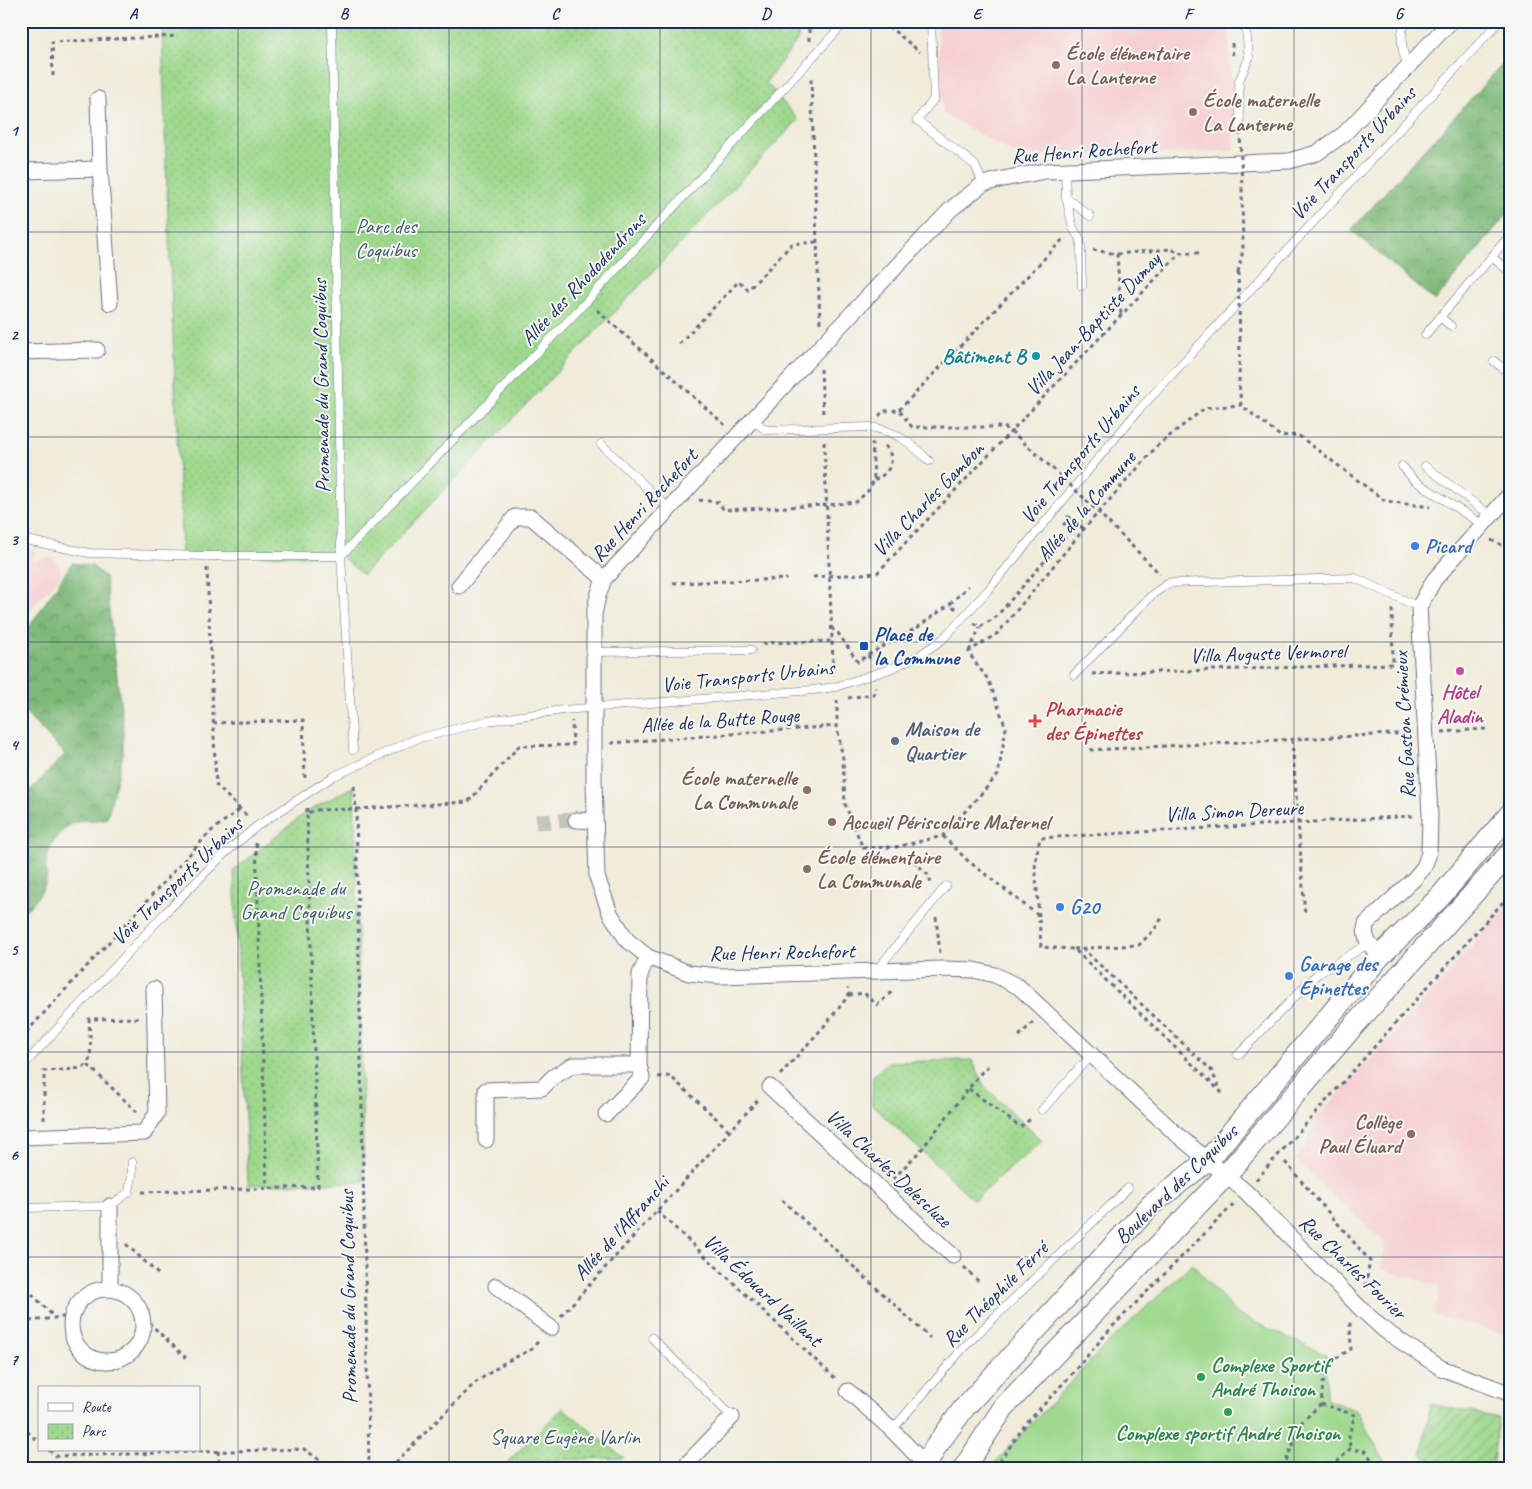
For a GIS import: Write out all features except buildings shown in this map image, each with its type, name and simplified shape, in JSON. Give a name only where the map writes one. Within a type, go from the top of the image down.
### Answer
[{"type":"main road","name":"Boulevard des Coquibus","points":[[926,1467],[935,1448],[964,1408],[1151,1205],[1208,1160],[1374,950],[1440,897],[1511,813]]},
{"type":"main road","name":"Boulevard des Coquibus","points":[[964,1468],[1004,1407],[1226,1175],[1349,1031],[1511,852]]},
{"type":"street","name":"Rue Henri Rochefort","points":[[1208,1160],[1169,1127],[1019,987],[995,975],[974,970],[942,969],[720,976],[688,973],[648,957],[627,940],[610,913],[597,877],[594,614],[604,579],[951,209],[983,184],[1045,171],[1289,161],[1317,153],[1344,134],[1451,21]]},
{"type":"street","points":[[98,99],[100,169],[110,303]]},
{"type":"street","points":[[21,171],[100,169]]},
{"type":"street","points":[[21,352],[97,350]]},
{"type":"street","points":[[1419,607],[1434,580],[1511,493]]},
{"type":"street","points":[[460,586],[516,517],[531,517],[604,579]]},
{"type":"street","name":"Rue Gaston Crémieux","points":[[1374,950],[1364,933],[1366,924],[1414,879],[1424,867],[1429,854],[1430,815],[1419,607]]},
{"type":"street","points":[[576,820],[595,821]]},
{"type":"street","points":[[606,1114],[641,1071],[640,974],[648,957]]},
{"type":"street","points":[[21,1137],[144,1133],[156,1113],[154,989]]},
{"type":"street","points":[[486,1140],[486,1090],[542,1088],[553,1077],[573,1066],[641,1071]]},
{"type":"street","name":"Villa Charles Delescluze","points":[[770,1087],[953,1256]]},
{"type":"street","name":"Rue Charles Fourier","points":[[1208,1160],[1253,1199],[1384,1330],[1441,1368],[1511,1394]]},
{"type":"street","points":[[110,1206],[110,1288]]},
{"type":"street","points":[[496,1286],[551,1328]]},
{"type":"street","points":[[110,1288],[120,1290],[132,1298],[143,1317],[142,1336],[131,1353],[113,1361],[93,1360],[80,1351],[69,1325],[72,1316],[77,1303],[89,1292],[110,1288]]},
{"type":"street","points":[[848,1390],[892,1430],[926,1467]]},
{"type":"street","points":[[683,1468],[732,1417]]},
{"type":"lane","name":"Promenade du Grand Coquibus","points":[[332,21],[341,556],[353,750]]},
{"type":"lane","name":"Allée des Rhododendrons","points":[[341,556],[588,301],[846,21]]},
{"type":"lane","points":[[931,21],[934,99],[917,120],[975,165],[983,184]]},
{"type":"lane","points":[[1240,131],[1239,81],[1249,58],[1246,21]]},
{"type":"lane","points":[[1405,21],[1401,31],[1402,52],[1408,67]]},
{"type":"lane","name":"Voie Transports Urbains","points":[[21,1068],[166,912],[224,854],[257,826],[334,776],[416,739],[487,720],[572,709],[828,688],[890,669],[932,648],[943,639],[988,589],[1138,412],[1500,21]]},
{"type":"lane","points":[[1065,171],[1066,197],[1073,228],[1080,239],[1082,286]]},
{"type":"lane","points":[[1066,197],[1090,216]]},
{"type":"lane","points":[[1425,334],[1511,234]]},
{"type":"lane","points":[[1492,257],[1511,274]]},
{"type":"lane","points":[[1440,317],[1451,326]]},
{"type":"lane","points":[[1494,361],[1511,375]]},
{"type":"lane","points":[[753,420],[766,430],[871,427],[888,430],[903,438],[929,461]]},
{"type":"lane","points":[[601,444],[669,509]]},
{"type":"lane","points":[[1402,466],[1414,480],[1484,525]]},
{"type":"lane","points":[[1425,466],[1484,525]]},
{"type":"lane","points":[[21,539],[89,553],[206,556],[341,556]]},
{"type":"lane","points":[[1074,675],[1153,594],[1169,583],[1356,578],[1419,607]]},
{"type":"lane","points":[[594,652],[751,650]]},
{"type":"lane","points":[[876,972],[946,886]]},
{"type":"lane","points":[[1238,1055],[1316,974],[1374,950]]},
{"type":"lane","points":[[1042,1110],[1093,1055]]},
{"type":"lane","points":[[21,1208],[110,1206],[130,1192],[132,1162]]},
{"type":"lane","name":"Rue Théophile Ferré","points":[[892,1430],[964,1347],[1128,1188]]},
{"type":"lane","points":[[652,1338],[732,1417]]},
{"type":"path","points":[[882,21],[932,62]]},
{"type":"path","points":[[53,76],[52,42],[178,36]]},
{"type":"path","points":[[1279,129],[1240,131],[1243,250],[1238,272],[1241,405],[1280,436],[1298,435],[1385,502],[1431,508]]},
{"type":"path","points":[[688,490],[700,501],[718,502],[724,510],[856,502],[868,491],[874,480],[871,427],[883,411],[899,410],[1073,228]]},
{"type":"path","points":[[679,344],[739,281],[748,290],[792,244],[816,242]]},
{"type":"path","points":[[1081,248],[1117,254],[1171,249],[1180,253]]},
{"type":"path","name":"Villa Jean-Baptiste Dumay","points":[[1012,432],[1180,253],[1203,252]]},
{"type":"path","points":[[1117,254],[1121,316]]},
{"type":"path","points":[[588,301],[737,437]]},
{"type":"path","name":"Allée de la Commune","points":[[968,652],[998,633],[1158,445],[1205,408],[1241,405]]},
{"type":"path","points":[[899,410],[912,427],[1004,427],[1012,432],[1086,500],[1169,583]]},
{"type":"path","name":"Villa Charles Gambon","points":[[813,577],[877,573],[1012,432]]},
{"type":"path","points":[[872,442],[884,445],[889,451],[891,458],[890,468],[884,476],[874,480]]},
{"type":"path","points":[[1063,525],[1070,519]]},
{"type":"path","points":[[1484,525],[1511,549]]},
{"type":"path","points":[[206,556],[216,785],[257,826],[256,863],[267,1187]]},
{"type":"path","points":[[673,583],[787,578]]},
{"type":"path","name":"Villa Auguste Vermorel","points":[[1074,675],[1393,664],[1391,594]]},
{"type":"path","points":[[868,655],[918,627],[950,604]]},
{"type":"path","points":[[876,687],[874,694],[836,701],[837,726],[843,759],[845,804],[863,848],[896,847],[943,836],[998,775],[1006,728],[989,681],[968,652],[980,627]]},
{"type":"path","points":[[831,628],[838,633],[853,655]]},
{"type":"path","points":[[751,650],[767,643],[832,641]]},
{"type":"path","points":[[307,814],[314,810],[468,802],[519,746],[573,745],[572,709]]},
{"type":"path","points":[[130,1192],[318,1187],[303,720],[213,722]]},
{"type":"path","name":"Allée de la Butte Rouge","points":[[606,744],[837,726]]},
{"type":"path","points":[[1090,750],[1486,729]]},
{"type":"path","points":[[1292,740],[1305,915]]},
{"type":"path","points":[[354,786],[356,809]]},
{"type":"path","points":[[21,1038],[210,832],[240,809]]},
{"type":"path","name":"Promenade du Grand Coquibus","points":[[356,809],[369,1468]]},
{"type":"path","name":"Villa Simon Dereure","points":[[1039,916],[1035,863],[1040,838],[1430,815]]},
{"type":"path","points":[[943,836],[967,860],[1039,916],[1041,947],[1074,949],[1139,945],[1154,930],[1162,918]]},
{"type":"path","points":[[1074,949],[1222,1094],[1211,1070],[1082,948]]},
{"type":"path","points":[[847,986],[850,995],[864,993],[877,1005],[894,990]]},
{"type":"path","name":"Allée de l'Affranchi","points":[[390,1468],[475,1383],[504,1363],[532,1349],[770,1087],[850,995]]},
{"type":"path","points":[[44,1136],[44,1071],[80,1069],[88,1065],[91,1058],[89,1020],[154,1017]]},
{"type":"path","points":[[1019,1036],[1034,1022]]},
{"type":"path","points":[[88,1065],[149,1124]]},
{"type":"path","points":[[882,1190],[921,1150],[988,1066]]},
{"type":"path","points":[[641,1071],[670,1076],[730,1131]]},
{"type":"path","points":[[969,1089],[1020,1127],[1042,1110]]},
{"type":"path","points":[[1283,1468],[1302,1422],[1320,1405],[1325,1365],[1351,1349],[1350,1324],[1361,1309],[1370,1261],[1285,1162]]},
{"type":"path","points":[[782,1200],[930,1338]]},
{"type":"path","name":"Villa Édouard Vaillant","points":[[657,1210],[848,1390]]},
{"type":"path","points":[[110,1229],[160,1276]]},
{"type":"path","name":"Villa Charles Delescluze","points":[[953,1256],[979,1282]]},
{"type":"path","points":[[32,1294],[56,1318]]},
{"type":"path","points":[[21,1322],[72,1316]]},
{"type":"path","points":[[143,1317],[186,1358]]},
{"type":"path","points":[[1320,1405],[1355,1415],[1349,1435],[1350,1449],[1331,1468]]},
{"type":"path","points":[[21,1426],[38,1441]]},
{"type":"path","points":[[200,1452],[304,1449],[331,1468]]},
{"type":"path","points":[[1350,1449],[1365,1451],[1378,1468]]},
{"type":"path","points":[[218,1451],[220,1468]]},
{"type":"path","points":[[51,1452],[56,1456],[186,1452]]},
{"type":"path","points":[[605,1468],[642,1468]]},
{"type":"shaded area","points":[[940,21],[1229,21],[1234,151],[1073,156],[1015,154],[943,114],[938,24]]},
{"type":"shaded area","points":[[21,547],[36,551],[33,559],[36,561],[46,557],[53,558],[59,565],[61,574],[21,618]]},
{"type":"shaded area","name":"Collège Paul Éluard","points":[[1511,901],[1511,1336],[1433,1315],[1441,1287],[1380,1269],[1386,1244],[1295,1159],[1304,1149],[1316,1119],[1431,993]]},
{"type":"green space","name":"Parc des Coquibus","points":[[162,21],[798,21],[798,39],[766,82],[798,120],[363,575],[341,556],[182,555]]},
{"type":"green space","points":[[1511,55],[1511,209],[1435,301],[1351,230]]},
{"type":"green space","points":[[72,563],[92,566],[105,577],[123,726],[123,755],[107,818],[76,822],[55,839],[47,859],[46,882],[34,901],[21,915],[21,800],[65,754],[21,709],[21,639]]},
{"type":"green space","name":"Promenade du Grand Coquibus","points":[[354,786],[364,1182],[248,1185],[234,870],[305,813]]},
{"type":"green space","points":[[972,1060],[984,1086],[1042,1141],[974,1200],[872,1105],[873,1076],[888,1062]]},
{"type":"green space","name":"Complexe Sportif André Thoison","points":[[1192,1264],[1237,1314],[1326,1355],[1326,1399],[1357,1411],[1388,1468],[990,1468],[1100,1351]]},
{"type":"green space","points":[[1431,1404],[1499,1418],[1492,1468],[1449,1468],[1421,1455]]},
{"type":"green space","name":"Square Eugène Varlin","points":[[563,1408],[624,1458],[508,1461]]},
{"type":"tunnel","points":[[536,822],[576,820]]},
{"type":"place","name":"École élémentaire La Lanterne","points":[[1056,65]]},
{"type":"place","name":"École maternelle La Lanterne","points":[[1193,112]]},
{"type":"place","name":"Bâtiment B","points":[[1036,356]]},
{"type":"place","name":"Picard","points":[[1415,546]]},
{"type":"place","name":"Place de la Commune","points":[[864,646]]},
{"type":"place","name":"Hôtel Aladin","points":[[1460,671]]},
{"type":"place","name":"Pharmacie des Épinettes","points":[[1035,721]]},
{"type":"place","name":"Maison de Quartier","points":[[895,741]]},
{"type":"place","name":"École maternelle La Communale","points":[[807,790]]},
{"type":"place","name":"Accueil Périscolaire Maternel","points":[[832,822]]},
{"type":"place","name":"École élémentaire La Communale","points":[[807,869]]},
{"type":"place","name":"G20","points":[[1060,907]]},
{"type":"place","name":"Garage des Epinettes","points":[[1289,976]]},
{"type":"place","name":"Collège Paul Éluard","points":[[1411,1134]]},
{"type":"place","name":"Complexe Sportif André Thoison","points":[[1201,1377]]},
{"type":"place","name":"Complexe sportif André Thoison","points":[[1228,1412]]}]
